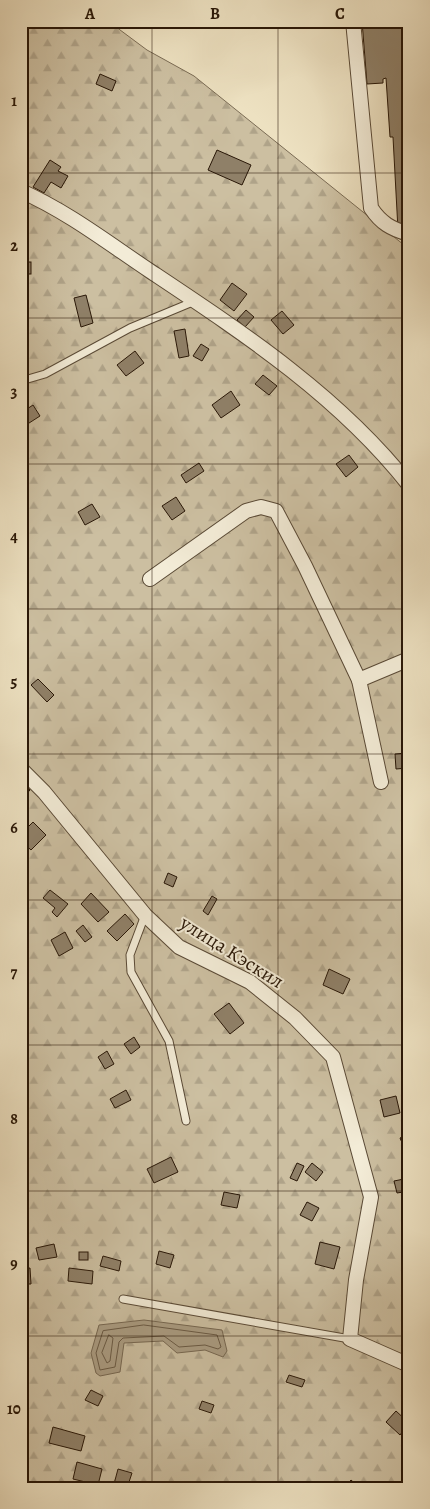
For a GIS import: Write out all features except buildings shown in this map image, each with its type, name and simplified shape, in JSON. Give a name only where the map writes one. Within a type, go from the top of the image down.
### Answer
[{"type":"street","points":[[353,21],[371,208],[378,219],[393,230],[409,234]]},
{"type":"street","points":[[21,191],[52,205],[195,301],[312,386],[391,462],[409,485]]},
{"type":"street","points":[[150,579],[246,511],[261,507],[276,511],[305,566],[359,680],[381,782]]},
{"type":"street","points":[[359,680],[409,659]]},
{"type":"street","name":"улица Кэскил","points":[[21,769],[44,792],[145,915],[179,947],[250,982],[295,1018],[333,1057],[371,1197],[356,1280],[350,1339]]},
{"type":"street","points":[[350,1339],[409,1365]]},
{"type":"lane","points":[[21,380],[45,374],[130,328],[195,301]]},
{"type":"lane","points":[[145,915],[130,955],[131,972],[169,1041],[186,1121]]},
{"type":"lane","points":[[123,1299],[350,1339]]},
{"type":"green space","points":[[21,21],[108,21],[147,50],[194,76],[409,249],[409,1488],[21,1488]]},
{"type":"water","points":[[144,1320],[222,1330],[227,1351],[223,1357],[205,1350],[177,1353],[163,1341],[124,1343],[120,1372],[100,1376],[96,1373],[91,1353],[99,1325]]}]
